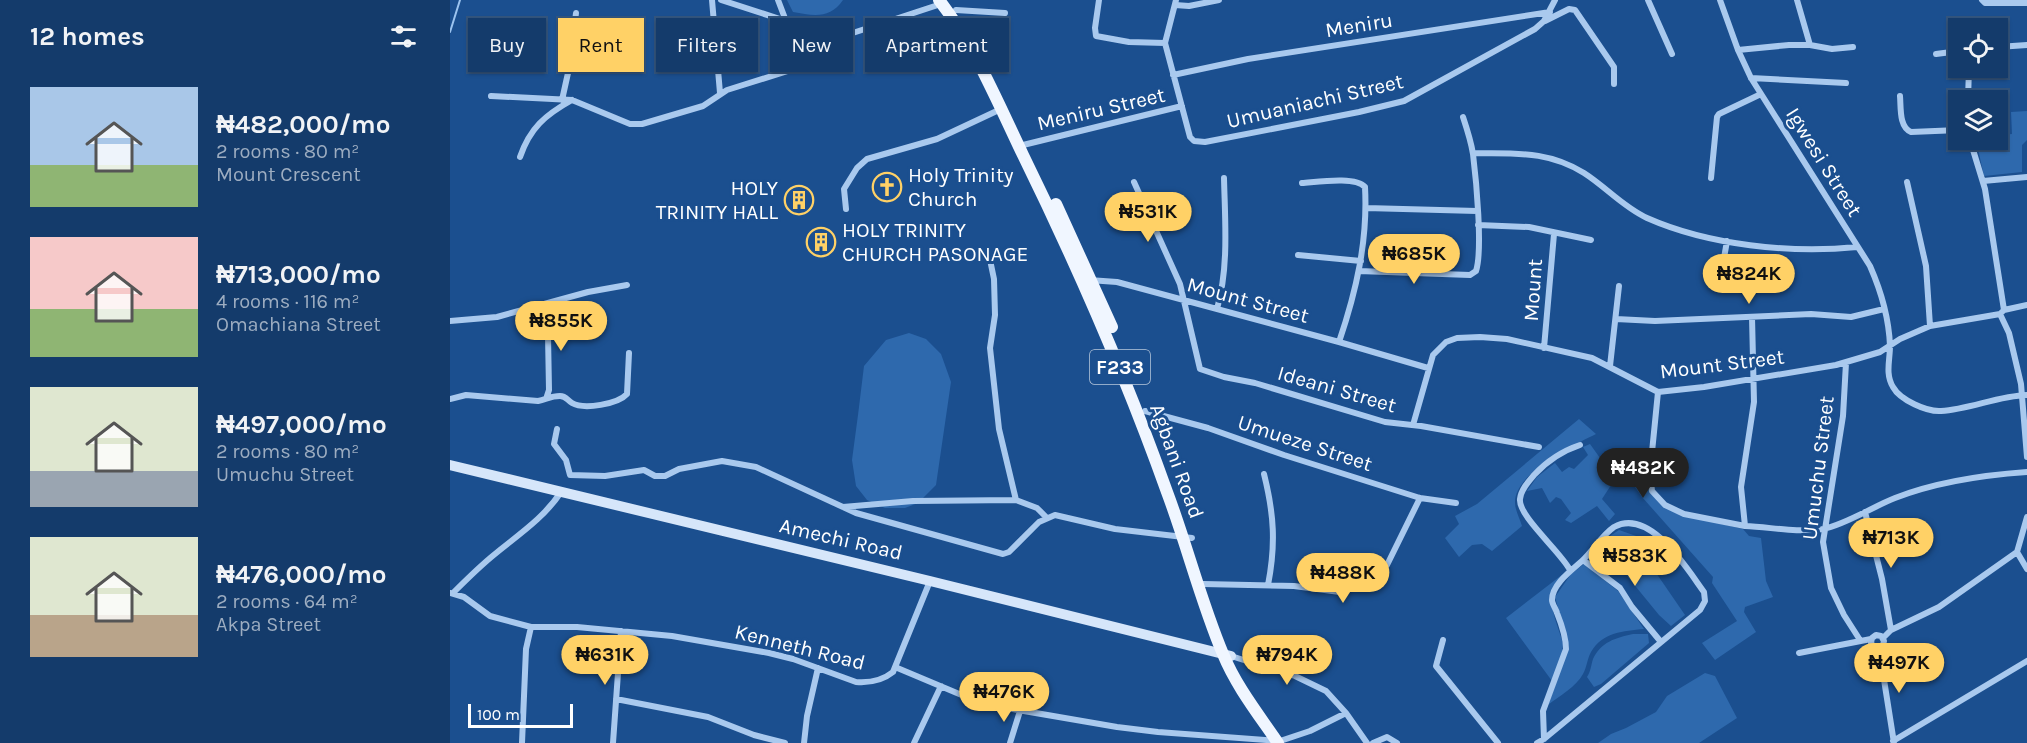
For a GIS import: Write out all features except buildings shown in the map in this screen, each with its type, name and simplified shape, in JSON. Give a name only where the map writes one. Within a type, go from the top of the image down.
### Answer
[{"type":"main road","name":"Agbani Road","points":[[946,3],[1001,109],[1023,145]]},
{"type":"main road","name":"Agbani Road","points":[[946,3],[1006,101],[1023,145],[1087,279],[1145,411],[1227,655]]},
{"type":"main road","name":"Agbani Road","points":[[1087,279],[1188,538],[1227,655],[1244,691],[1279,742]]},
{"type":"main road","name":"Amechi Road","points":[[450,465],[930,580],[1227,655]]},
{"type":"street","points":[[712,0],[720,93]]},
{"type":"street","points":[[721,0],[777,18]]},
{"type":"street","points":[[778,0],[785,18]]},
{"type":"street","points":[[1099,0],[1096,36],[1129,42],[1165,43]]},
{"type":"street","points":[[1182,106],[1167,58],[1165,43],[1175,3],[1189,6],[1219,0]]},
{"type":"street","name":"Umuaniachi Street","points":[[1182,106],[1190,137],[1194,141],[1205,142],[1404,101],[1529,33],[1544,21],[1555,0]]},
{"type":"street","points":[[1648,0],[1672,54]]},
{"type":"street","name":"Igwesi Street","points":[[1720,0],[1751,78],[1870,266],[1884,309],[1890,345],[1888,372],[1893,387],[1898,393],[1921,408],[1942,411],[2025,395]]},
{"type":"street","points":[[1797,0],[1810,45]]},
{"type":"street","points":[[1983,1],[2027,3]]},
{"type":"street","points":[[853,33],[946,3],[1005,13]]},
{"type":"street","points":[[1544,21],[1569,9],[1575,10],[1614,67],[1614,84]]},
{"type":"street","name":"Meniru","points":[[1173,75],[1248,59],[1550,12]]},
{"type":"street","points":[[562,100],[570,64],[576,13]]},
{"type":"street","points":[[1738,50],[1810,45],[1832,49],[1853,48]]},
{"type":"street","points":[[2008,46],[2027,45]]},
{"type":"street","points":[[1936,54],[1948,52]]},
{"type":"street","points":[[491,96],[572,100],[630,124],[642,124],[703,106],[720,93],[784,72]]},
{"type":"street","points":[[1751,78],[1846,83]]},
{"type":"street","points":[[1711,178],[1717,117],[1761,94]]},
{"type":"street","points":[[1899,96],[1903,126],[1906,130],[1911,132],[1948,130]]},
{"type":"street","points":[[520,157],[526,140],[539,123],[549,113],[572,100]]},
{"type":"street","name":"Meniru Street","points":[[1023,145],[1182,106]]},
{"type":"street","points":[[846,209],[844,189],[857,168],[867,159],[937,139],[1001,109]]},
{"type":"street","points":[[1359,271],[1470,275],[1477,268],[1478,225],[1473,153],[1463,117]]},
{"type":"street","points":[[1973,150],[1983,181],[2002,312],[2025,395],[2027,457]]},
{"type":"street","points":[[1473,153],[1550,157],[1583,172],[1629,208],[1648,219],[1684,231],[1727,241],[1788,249],[1857,247]]},
{"type":"street","points":[[1983,181],[2027,177]]},
{"type":"street","points":[[1217,309],[1223,280],[1226,239],[1224,178]]},
{"type":"street","points":[[1302,183],[1337,180],[1361,183],[1365,188],[1366,208],[1361,261],[1339,342]]},
{"type":"street","points":[[1134,182],[1180,284],[1182,299]]},
{"type":"street","points":[[1907,182],[1926,266],[1930,326]]},
{"type":"street","points":[[1366,208],[1477,211]]},
{"type":"street","points":[[1478,225],[1528,227],[1591,240]]},
{"type":"street","name":"Mount","points":[[1544,348],[1554,234]]},
{"type":"street","points":[[1724,258],[1727,241]]},
{"type":"street","points":[[990,255],[994,279],[995,315],[990,348],[999,429],[1016,500]]},
{"type":"street","points":[[1298,255],[1361,261]]},
{"type":"street","name":"Mount Street","points":[[1087,279],[1117,282],[1428,368]]},
{"type":"street","points":[[450,321],[497,317],[588,292],[627,285]]},
{"type":"street","points":[[1610,366],[1619,286]]},
{"type":"street","name":"Ideani Street","points":[[1182,299],[1196,360],[1202,370],[1256,383],[1385,422],[1413,424],[1539,447]]},
{"type":"street","points":[[547,396],[549,390],[550,303]]},
{"type":"street","name":"Mount Street","points":[[1413,424],[1433,355],[1449,340],[1457,338],[1501,339],[1592,358],[1658,392],[1704,387],[1846,363],[1880,352],[1930,326],[2027,305]]},
{"type":"street","points":[[1616,319],[1655,321],[1811,314],[1851,317],[1884,309]]},
{"type":"street","points":[[1745,526],[1741,487],[1754,402],[1752,317]]},
{"type":"street","points":[[450,399],[466,395],[538,402],[547,396],[564,396],[573,403],[584,406],[611,402],[622,399],[627,390],[629,353]]},
{"type":"street","name":"Umuchu Street","points":[[1846,363],[1843,416],[1823,542],[1832,588],[1844,615],[1860,640]]},
{"type":"street","points":[[1658,392],[1650,472],[1652,491],[1665,505],[1684,514],[1745,526],[1803,531],[1826,529],[1900,496],[1937,485],[2027,472]]},
{"type":"street","name":"Umueze Street","points":[[1145,411],[1208,428],[1284,455],[1420,498],[1456,503]]},
{"type":"street","points":[[557,429],[554,444],[566,460],[570,475],[605,476],[644,470],[655,476],[665,476],[679,469],[722,461],[756,467],[856,513],[1002,554],[1009,552],[1027,533],[1047,518],[1063,516],[1115,529],[1188,538]]},
{"type":"street","points":[[1570,570],[1564,559],[1531,522],[1522,508],[1520,499],[1527,483],[1543,466],[1569,449],[1580,445]]},
{"type":"street","points":[[1264,474],[1275,538],[1268,585]]},
{"type":"street","points":[[451,593],[520,535],[554,503],[561,492]]},
{"type":"street","points":[[1203,584],[1268,585],[1340,592],[1381,570],[1391,560],[1420,498]]},
{"type":"street","points":[[843,507],[913,501],[1016,500],[1037,508],[1047,518]]},
{"type":"street","points":[[1865,512],[1882,579],[1891,630]]},
{"type":"street","points":[[1883,638],[1891,630],[1939,607],[2017,552],[2027,517]]},
{"type":"street","points":[[1622,524],[1642,526],[1667,543],[1704,592],[1705,601],[1700,610],[1540,741],[1544,711],[1566,649],[1565,638],[1552,600],[1555,591],[1570,570],[1583,560],[1604,535],[1622,524]]},
{"type":"street","points":[[2017,552],[2027,569]]},
{"type":"street","points":[[1583,560],[1620,588],[1632,607],[1661,642]]},
{"type":"street","points":[[895,667],[903,653],[930,580]]},
{"type":"street","name":"Kenneth Road","points":[[451,593],[464,597],[490,615],[531,627],[577,627],[672,636],[769,653],[856,682],[885,678],[893,672],[895,667],[981,702],[1020,711],[1158,732],[1279,742]]},
{"type":"street","points":[[522,743],[526,649],[531,627]]},
{"type":"street","points":[[613,743],[621,632]]},
{"type":"street","points":[[1800,653],[1871,639],[1877,635],[1883,638]]},
{"type":"street","points":[[1879,648],[1884,644],[1883,638]]},
{"type":"street","points":[[1871,639],[1872,646],[1879,648]]},
{"type":"street","points":[[1443,640],[1436,666],[1498,743]]},
{"type":"street","points":[[1879,648],[1893,742],[2027,661]]},
{"type":"street","points":[[1227,655],[1295,676],[1326,691],[1346,713],[1367,743]]},
{"type":"street","points":[[804,743],[807,716],[818,668]]},
{"type":"street","points":[[914,743],[940,686]]},
{"type":"street","points":[[616,699],[708,717],[754,735],[785,743]]},
{"type":"street","points":[[1010,743],[1020,711]]},
{"type":"street","points":[[1279,742],[1310,731],[1346,713]]},
{"type":"street","points":[[1373,743],[1387,737],[1397,743]]},
{"type":"shaded area","points":[[787,0],[843,0],[833,10],[815,15],[793,12]]},
{"type":"shaded area","points":[[2027,111],[2027,140],[2022,145],[2022,172],[1984,176],[1978,150],[2008,150],[2008,134],[2012,134],[2011,112]]},
{"type":"shaded area","points":[[909,333],[926,339],[941,354],[951,382],[936,485],[918,503],[905,508],[885,508],[867,500],[856,486],[852,460],[864,366],[886,340]]},
{"type":"shaded area","points":[[1579,419],[1596,434],[1547,461],[1524,481],[1517,492],[1515,503],[1522,526],[1492,551],[1482,544],[1472,545],[1459,557],[1445,538],[1459,524],[1455,516],[1477,504]]},
{"type":"shaded area","points":[[1590,444],[1615,479],[1602,499],[1615,514],[1609,521],[1597,506],[1571,523],[1565,520],[1571,513],[1561,499],[1556,497],[1550,503],[1542,488],[1527,491],[1537,477],[1555,463],[1562,472],[1569,467],[1574,469],[1588,455],[1583,447]]},
{"type":"shaded area","points":[[1630,473],[1649,483],[1658,501],[1687,516],[1743,529],[1749,536],[1761,538],[1766,581],[1773,597],[1745,607],[1744,612],[1756,632],[1715,660],[1702,643],[1737,621],[1712,583],[1713,577],[1642,497],[1626,474]]},
{"type":"shaded area","points":[[1619,530],[1639,537],[1659,562],[1652,567],[1685,615],[1671,626],[1659,615],[1614,560],[1600,567],[1591,557],[1610,536]]},
{"type":"shaded area","points":[[1584,564],[1618,591],[1644,629],[1621,632],[1601,640],[1591,652],[1580,679],[1548,705],[1569,647],[1555,597],[1571,574]]},
{"type":"shaded area","points":[[1563,574],[1550,598],[1563,643],[1562,654],[1552,681],[1506,618]]},
{"type":"shaded area","points":[[1633,634],[1648,634],[1649,643],[1601,684],[1594,687],[1587,677],[1596,653],[1609,642]]},
{"type":"shaded area","points":[[1705,673],[1715,676],[1737,718],[1699,743],[1598,743],[1611,734],[1656,712],[1667,696]]},
{"type":"waterway","points":[[450,32],[460,0]]},
{"type":"place","name":"Holy Trinity Church","points":[[887,187]]},
{"type":"place","name":"HOLY TRINITY HALL","points":[[799,200]]},
{"type":"place","name":"HOLY TRINITY CHURCH PASONAGE","points":[[821,242]]}]
